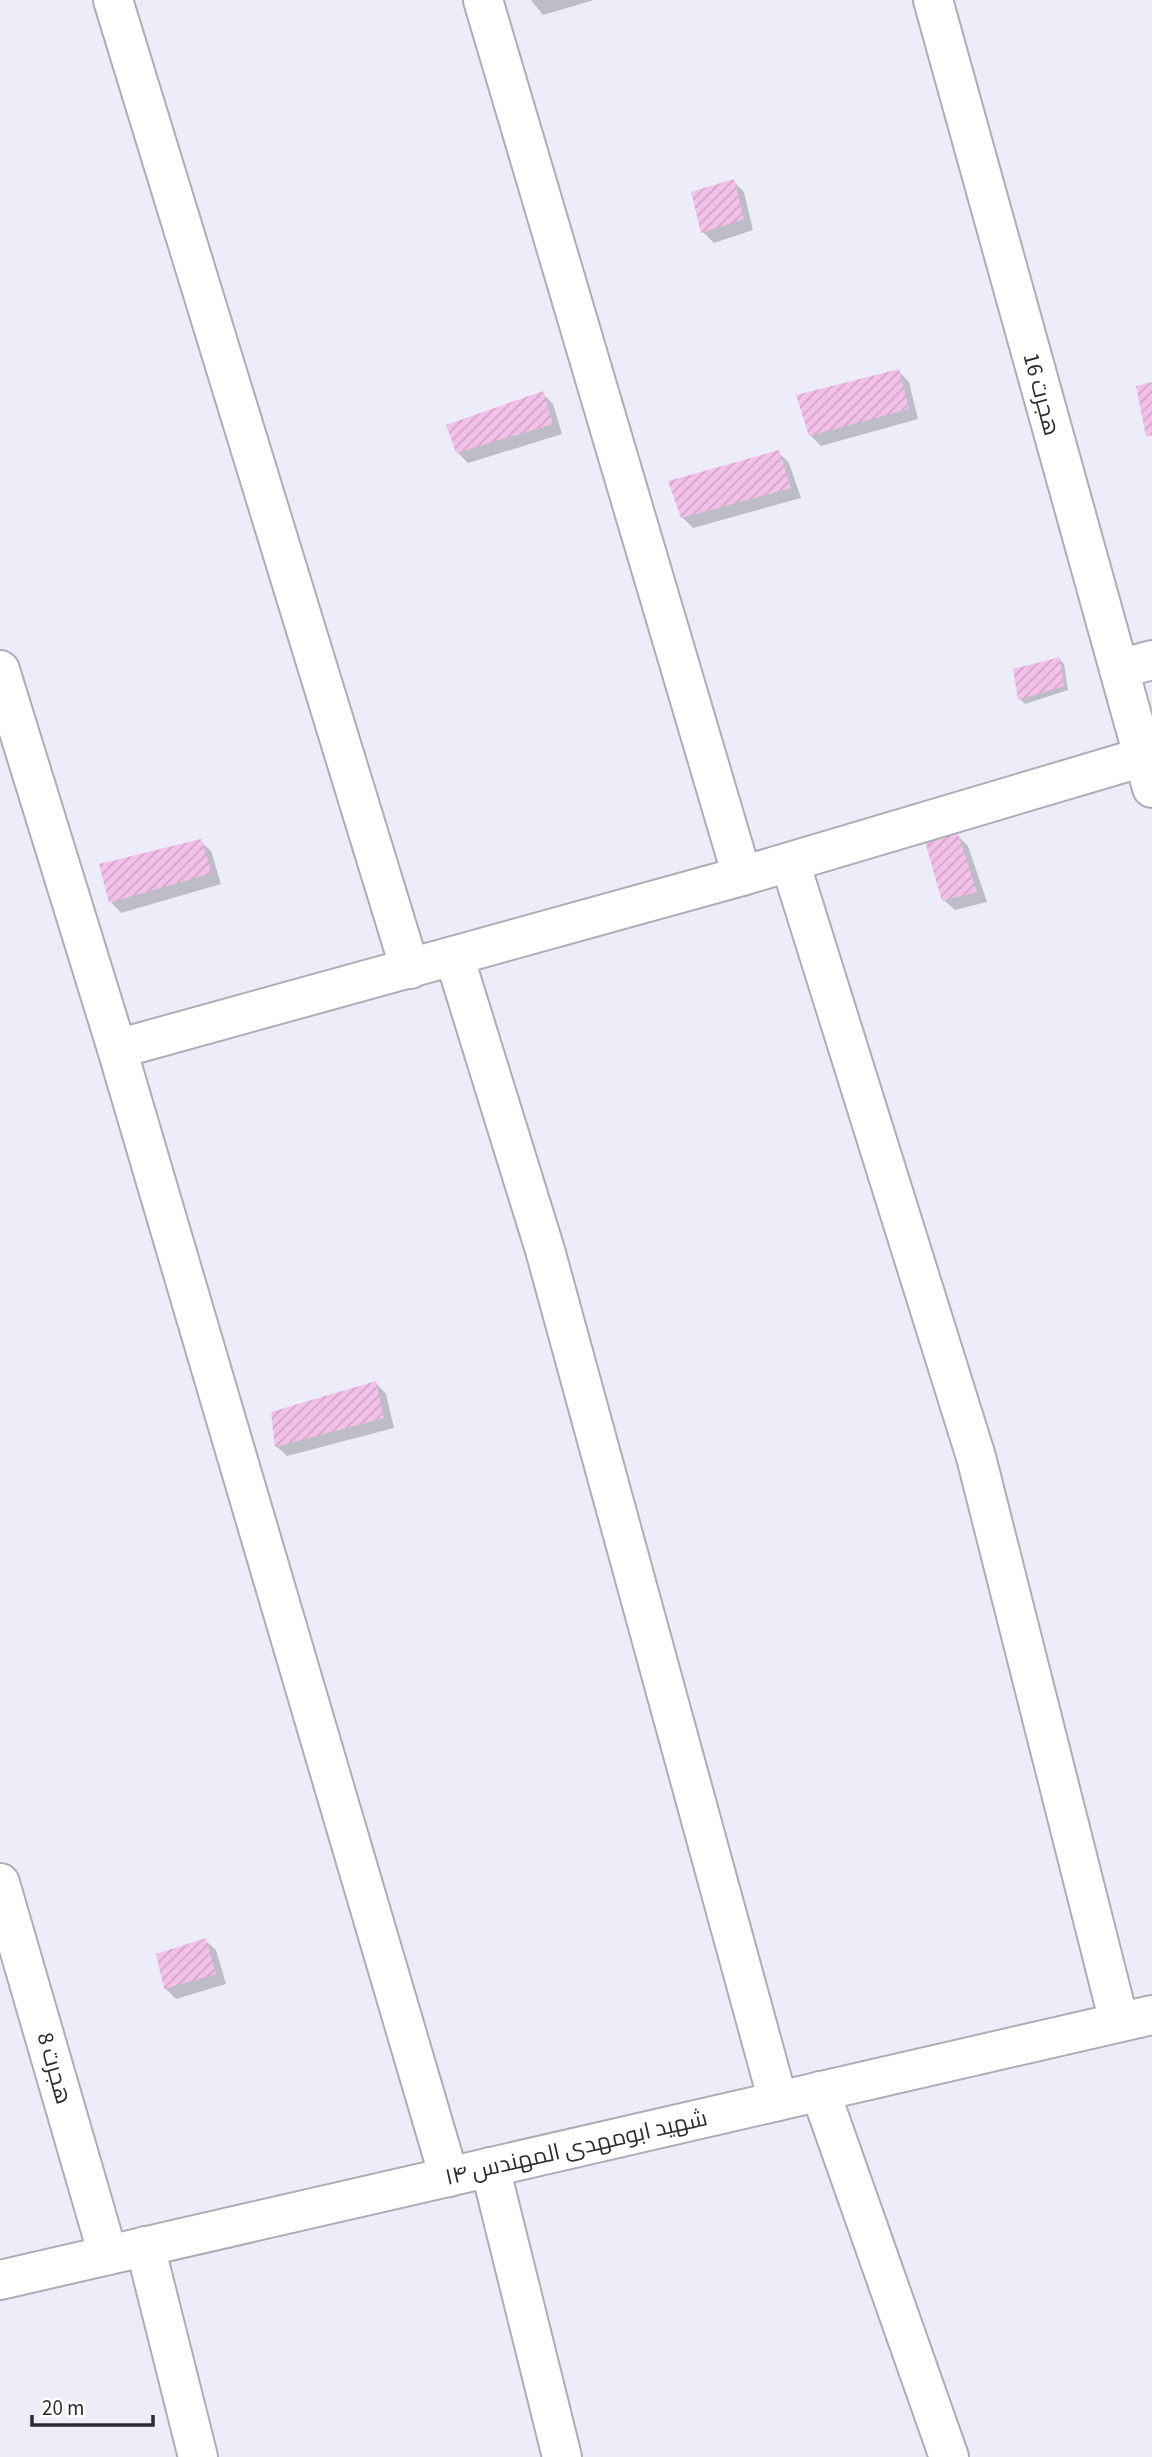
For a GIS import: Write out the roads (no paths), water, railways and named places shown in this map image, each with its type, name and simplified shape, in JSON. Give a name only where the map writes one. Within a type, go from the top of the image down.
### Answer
[{"type":"street","points":[[113,0],[410,969]]},
{"type":"street","points":[[483,0],[742,876]]},
{"type":"street","name":"هجرت 16","points":[[933,0],[1135,664],[1148,772]]},
{"type":"street","points":[[0,670],[117,1049],[449,2177]]},
{"type":"street","points":[[117,1049],[790,862],[1148,772]]},
{"type":"street","points":[[790,862],[976,1457],[1136,2019]]},
{"type":"street","points":[[454,956],[545,1250],[778,2101]]},
{"type":"street","name":"هجرت 8","points":[[0,1882],[108,2255]]},
{"type":"street","name":"شهید ابومهدی المهندس ۱۴","points":[[0,2280],[1136,2019]]},
{"type":"street","points":[[820,2091],[949,2457]]},
{"type":"street","points":[[490,2167],[562,2457]]},
{"type":"street","points":[[145,2246],[198,2457]]}]
